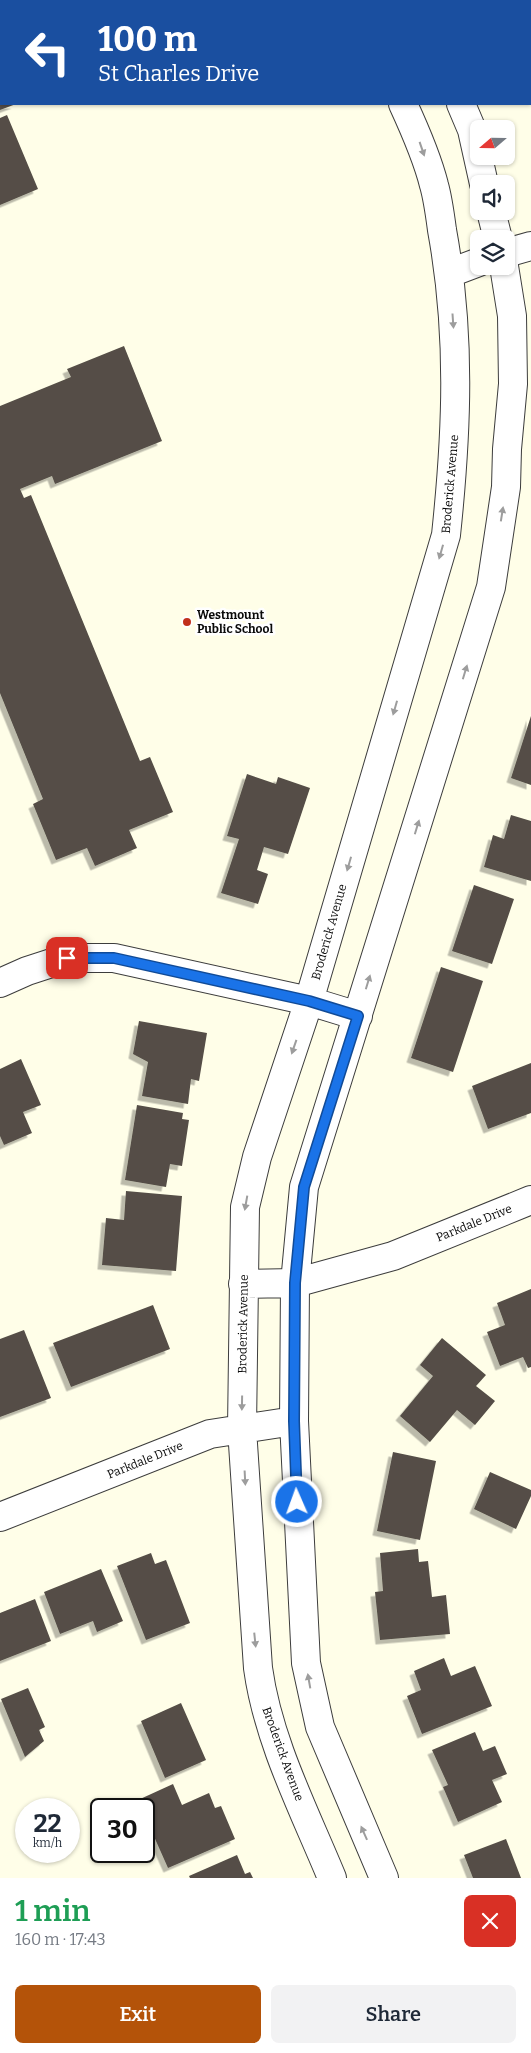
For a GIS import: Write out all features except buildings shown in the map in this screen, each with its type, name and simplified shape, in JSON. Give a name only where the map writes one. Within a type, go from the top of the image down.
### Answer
[{"type":"street","name":"Broderick Avenue","points":[[332,1878],[277,1744],[260,1688],[254,1632],[242,1430],[245,1207],[257,1158],[309,1001],[446,535],[454,460],[456,392],[450,273],[434,185],[415,131],[403,105]]},
{"type":"street","points":[[460,105],[472,130],[482,175]]},
{"type":"street","points":[[515,250],[531,246]]},
{"type":"street","points":[[450,273],[470,265]]},
{"type":"street","points":[[384,1878],[331,1758],[320,1728],[310,1688],[303,1636],[294,1421],[295,1283],[304,1187],[491,587],[506,487],[507,448],[513,384],[512,316],[505,275]]},
{"type":"street","points":[[0,983],[27,971],[67,958],[114,958],[309,1001],[358,1016]]},
{"type":"street","name":"Parkdale Drive","points":[[243,1284],[295,1283],[393,1256],[531,1200]]},
{"type":"street","name":"Parkdale Drive","points":[[0,1517],[210,1434],[294,1421]]},
{"type":"place","name":"Westmount Public School","points":[[187,622]]},
{"type":"route","points":[[67,958],[114,958],[309,1001],[358,1016],[304,1187],[295,1283],[294,1421],[297,1502]]}]
